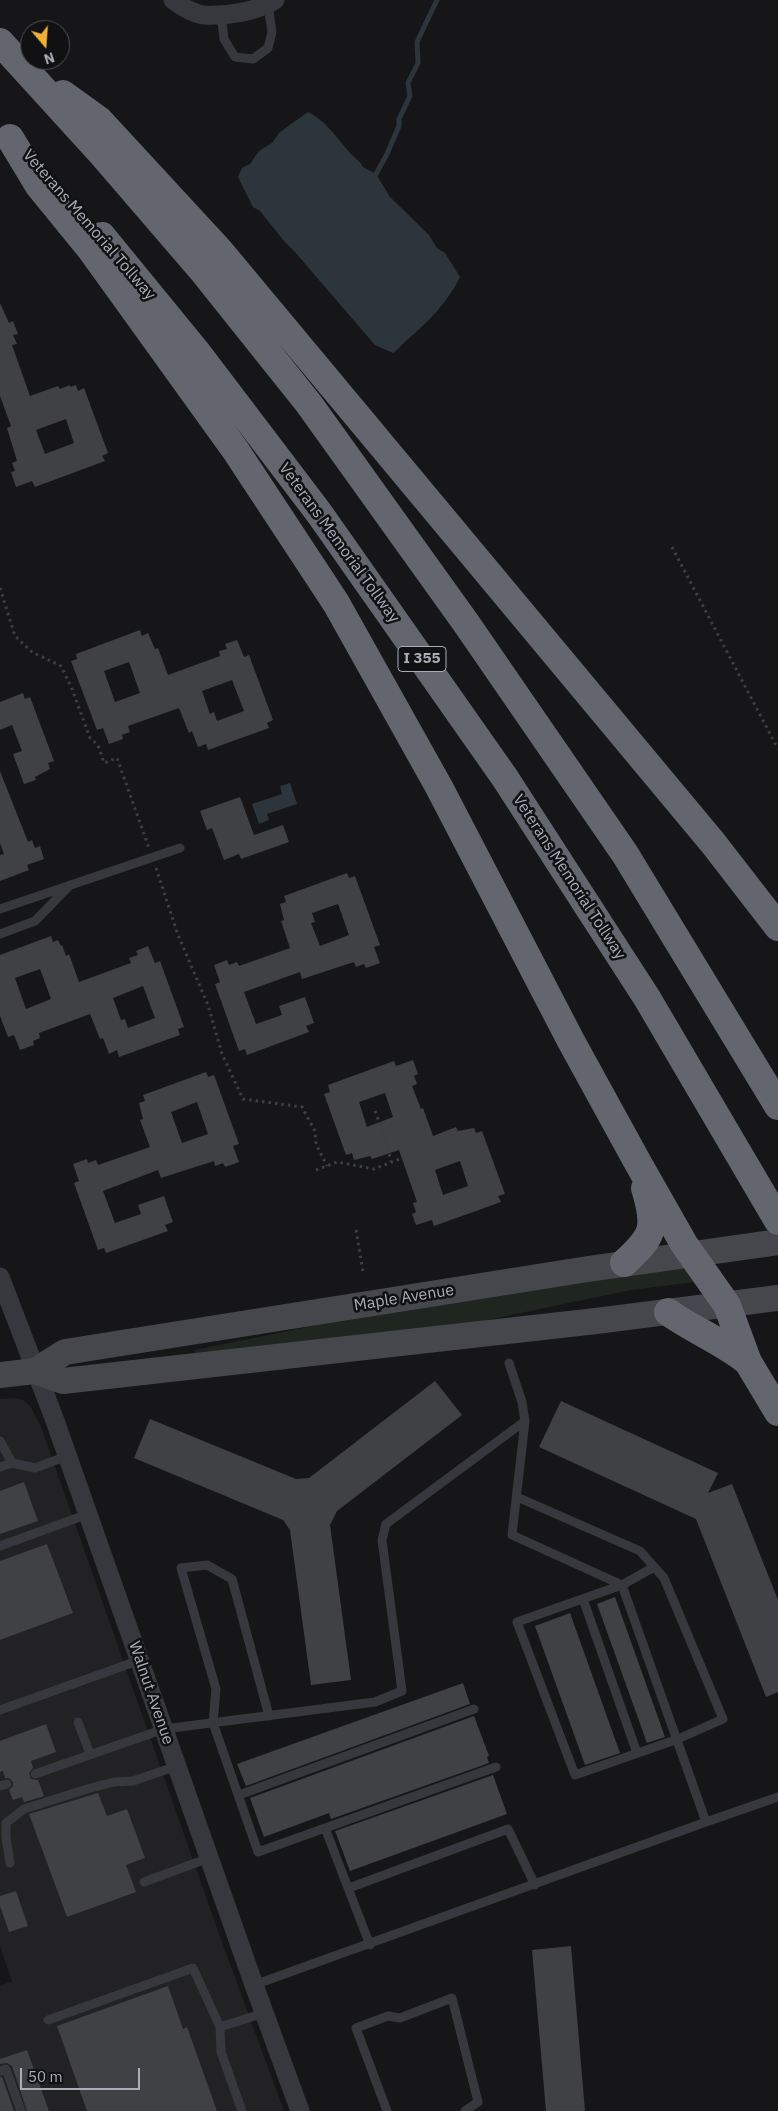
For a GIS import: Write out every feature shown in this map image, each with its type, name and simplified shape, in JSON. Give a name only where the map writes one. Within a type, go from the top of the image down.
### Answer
[{"type":"highway","points":[[0,42],[20,63]]},
{"type":"highway","points":[[27,70],[196,263],[309,404],[466,623],[625,854],[778,1106]]},
{"type":"highway","points":[[28,70],[100,120],[219,250],[713,843],[778,926]]},
{"type":"highway","points":[[5,132],[39,186],[92,250],[236,451],[336,604],[439,787],[570,1041],[638,1163],[684,1244],[728,1304],[748,1362],[778,1412]]},
{"type":"highway","name":"Veterans Memorial Tollway","points":[[5,132],[48,174],[106,240],[196,351],[320,513],[506,778],[647,998],[778,1221]]},
{"type":"highway","points":[[624,1263],[647,1240],[652,1230],[652,1213],[638,1163]]},
{"type":"highway","points":[[668,1312],[690,1328],[713,1337],[748,1362]]},
{"type":"main road","name":"Maple Avenue","points":[[36,1371],[65,1352],[624,1263],[778,1242]]},
{"type":"main road","name":"Maple Avenue","points":[[0,1375],[36,1371],[63,1381],[775,1299]]},
{"type":"street","points":[[173,0],[181,6],[202,15],[238,13],[272,2]]},
{"type":"street","name":"Walnut Avenue","points":[[0,1277],[68,1456],[300,2111]]},
{"type":"lane","points":[[221,13],[224,39],[235,57],[253,59],[268,48],[272,32],[272,2]]},
{"type":"lane","points":[[0,909],[180,848]]},
{"type":"lane","points":[[0,934],[35,921],[71,884]]},
{"type":"lane","points":[[508,1363],[522,1402],[525,1421],[512,1536],[622,1585],[706,1822]]},
{"type":"lane","points":[[35,1774],[164,1729],[375,1702],[402,1691],[382,1540],[386,1524],[525,1421]]},
{"type":"lane","points":[[0,1441],[12,1463]]},
{"type":"lane","points":[[0,1468],[12,1463],[35,1468],[68,1456]]},
{"type":"lane","points":[[517,1497],[640,1551],[664,1578],[723,1719],[678,1739],[575,1775],[517,1622],[622,1585],[654,1567]]},
{"type":"lane","points":[[0,1546],[88,1514]]},
{"type":"lane","points":[[269,1716],[232,1579],[207,1566],[182,1568],[216,1689],[213,1723],[258,1852],[496,1767]]},
{"type":"lane","points":[[583,1599],[637,1753]]},
{"type":"lane","points":[[0,1710],[140,1660]]},
{"type":"lane","points":[[239,1795],[474,1710]]},
{"type":"lane","points":[[78,1722],[90,1754]]},
{"type":"lane","points":[[10,1863],[6,1823],[24,1809],[87,1788],[114,1782],[133,1782],[177,1766]]},
{"type":"lane","points":[[254,1985],[778,1797]]},
{"type":"lane","points":[[325,1828],[370,1944]]},
{"type":"lane","points":[[348,1888],[508,1829],[535,1885]]},
{"type":"lane","points":[[144,1882],[209,1858]]},
{"type":"lane","points":[[48,2020],[194,1968],[220,2027],[220,2052],[242,2111]]},
{"type":"lane","points":[[387,2111],[356,2028],[388,2016],[400,2018],[452,1998],[478,2102],[465,2111]]},
{"type":"lane","points":[[220,2027],[264,2013]]},
{"type":"lane","points":[[0,2071],[6,2069],[22,2111]]},
{"type":"path","points":[[672,547],[778,749]]},
{"type":"path","points":[[0,588],[15,636],[32,652],[61,666],[72,689],[90,738],[98,745],[104,763],[117,758],[178,935],[208,1005],[222,1054],[243,1099],[302,1106],[315,1132],[316,1144],[326,1166]]},
{"type":"path","points":[[374,1111],[386,1140],[391,1162]]},
{"type":"path","points":[[316,1170],[337,1162],[374,1169],[407,1156]]},
{"type":"path","points":[[356,1230],[363,1272]]},
{"type":"shaded area","points":[[308,112],[326,125],[363,167],[376,174],[390,197],[429,235],[437,248],[445,253],[460,277],[450,295],[437,311],[393,353],[375,345],[260,211],[253,207],[238,177],[242,168],[250,164],[259,151],[272,143],[279,133]]},
{"type":"shaded area","points":[[290,783],[297,804],[267,814],[269,820],[259,824],[252,804],[282,794],[280,786]]},
{"type":"shaded area","points":[[689,1264],[695,1282],[631,1290],[463,1325],[196,1357],[195,1350],[371,1314]]},
{"type":"shaded area","points":[[15,1398],[23,1400],[30,1406],[40,1424],[218,1931],[284,2111],[0,2111],[0,1986],[12,1981],[0,1946],[0,1399]]},
{"type":"building","points":[[0,303],[9,323],[13,321],[18,334],[13,335],[17,344],[12,345],[30,396],[58,386],[60,389],[76,385],[78,391],[84,388],[108,453],[102,456],[105,461],[35,487],[32,481],[16,487],[11,472],[15,471],[12,463],[17,461],[7,428],[11,426],[0,396]],"holes":[[[66,419],[74,443],[45,454],[36,430]]]},
{"type":"building","points":[[140,630],[142,636],[148,633],[155,649],[158,648],[168,675],[220,656],[219,651],[227,649],[225,644],[237,640],[244,657],[249,655],[273,720],[267,723],[269,728],[208,750],[206,744],[198,747],[192,731],[189,733],[179,708],[128,726],[130,732],[122,735],[123,739],[109,744],[103,728],[97,730],[71,661],[77,659],[76,654]],"holes":[[[129,662],[140,693],[115,702],[104,671]],[[232,680],[244,711],[217,721],[214,712],[210,714],[202,691]]]},
{"type":"building","points":[[23,693],[25,699],[30,697],[54,761],[48,763],[50,769],[35,777],[36,780],[24,784],[13,754],[22,751],[12,725],[0,730],[0,702]]},
{"type":"building","points":[[0,771],[28,842],[32,840],[35,848],[40,846],[44,859],[27,865],[29,870],[0,881],[0,855],[4,854],[0,843]]},
{"type":"building","points":[[240,797],[254,835],[283,825],[289,842],[241,859],[239,854],[224,860],[212,828],[207,830],[200,811]]},
{"type":"building","points":[[347,873],[349,878],[355,876],[380,945],[374,947],[380,963],[366,968],[364,964],[356,967],[354,962],[302,979],[300,972],[244,992],[256,1024],[282,1015],[279,1006],[305,997],[314,1023],[306,1026],[309,1032],[247,1055],[245,1049],[239,1051],[215,984],[220,982],[214,965],[227,960],[229,965],[237,962],[239,966],[290,948],[281,921],[284,920],[280,904],[286,902],[284,896]],"holes":[[[338,904],[349,935],[320,946],[311,923],[315,922],[312,913]]]},
{"type":"building","points":[[51,936],[53,942],[58,940],[62,945],[66,956],[69,954],[79,982],[131,963],[129,958],[138,955],[136,951],[148,946],[155,963],[160,961],[184,1027],[178,1029],[180,1035],[119,1057],[117,1050],[109,1054],[103,1038],[100,1039],[90,1014],[39,1033],[40,1038],[33,1041],[34,1045],[20,1050],[14,1035],[8,1037],[0,1016],[0,955]],"holes":[[[40,969],[51,999],[26,1009],[15,978]],[[143,986],[155,1018],[128,1028],[125,1019],[121,1020],[113,998]]]},
{"type":"building","points":[[413,1060],[418,1074],[414,1076],[417,1084],[412,1086],[421,1109],[423,1108],[433,1136],[456,1127],[458,1131],[474,1128],[476,1133],[482,1131],[505,1194],[498,1196],[501,1202],[434,1226],[432,1220],[416,1225],[412,1214],[416,1212],[413,1203],[417,1202],[399,1150],[372,1159],[370,1156],[354,1160],[352,1153],[346,1155],[324,1094],[330,1092],[328,1085],[394,1061],[396,1066]],"holes":[[[385,1093],[393,1117],[367,1127],[359,1102]],[[460,1161],[468,1186],[443,1195],[435,1170]]]},
{"type":"building","points":[[206,1072],[208,1077],[214,1075],[239,1144],[233,1146],[239,1162],[225,1167],[223,1163],[215,1166],[214,1161],[161,1178],[158,1170],[103,1191],[115,1223],[141,1214],[138,1205],[164,1196],[173,1222],[165,1225],[168,1231],[106,1253],[104,1248],[98,1250],[74,1183],[79,1181],[73,1164],[87,1159],[88,1163],[96,1160],[98,1165],[150,1147],[140,1120],[143,1119],[139,1103],[145,1101],[143,1095]],"holes":[[[197,1102],[208,1134],[182,1143],[171,1112]]]},
{"type":"building","points":[[435,1381],[462,1415],[337,1511],[330,1525],[351,1680],[311,1685],[290,1530],[283,1520],[134,1458],[150,1419],[296,1479],[309,1478]]},
{"type":"building","points":[[561,1401],[718,1473],[708,1493],[732,1484],[778,1600],[778,1692],[766,1697],[696,1519],[539,1447]]},
{"type":"building","points":[[24,1482],[38,1521],[0,1534],[0,1491]]},
{"type":"building","points":[[47,1544],[73,1613],[0,1640],[0,1561]]},
{"type":"building","points":[[615,1597],[665,1737],[647,1743],[597,1604]]},
{"type":"building","points":[[570,1613],[620,1753],[585,1765],[535,1626]]},
{"type":"building","points":[[463,1683],[470,1704],[246,1786],[237,1764]]},
{"type":"building","points":[[474,1716],[489,1756],[487,1757],[489,1763],[331,1819],[329,1813],[264,1837],[250,1798]]},
{"type":"building","points":[[46,1724],[56,1752],[31,1761],[33,1768],[29,1773],[31,1779],[38,1780],[44,1796],[24,1802],[22,1797],[13,1800],[9,1790],[13,1786],[13,1782],[9,1778],[5,1778],[3,1771],[0,1772],[0,1741]]},
{"type":"building","points":[[493,1775],[507,1814],[350,1871],[335,1831]]},
{"type":"building","points":[[98,1793],[107,1816],[127,1809],[145,1858],[126,1865],[136,1892],[67,1917],[29,1814]]},
{"type":"building","points":[[16,1891],[28,1926],[9,1932],[0,1906],[0,1896]]},
{"type":"building","points":[[571,1946],[585,2111],[546,2111],[532,1950]]},
{"type":"building","points":[[168,1986],[183,2029],[187,2027],[217,2111],[87,2111],[57,2026]]},
{"type":"building","points":[[27,2050],[49,2111],[27,2111],[12,2066],[7,2063],[0,2064],[0,2059]]},
{"type":"building","points":[[0,2077],[2,2077],[14,2111],[0,2111]]},
{"type":"waterway","points":[[376,174],[387,154],[399,126],[399,119],[410,96],[408,83],[418,63],[417,42],[437,0]]}]
